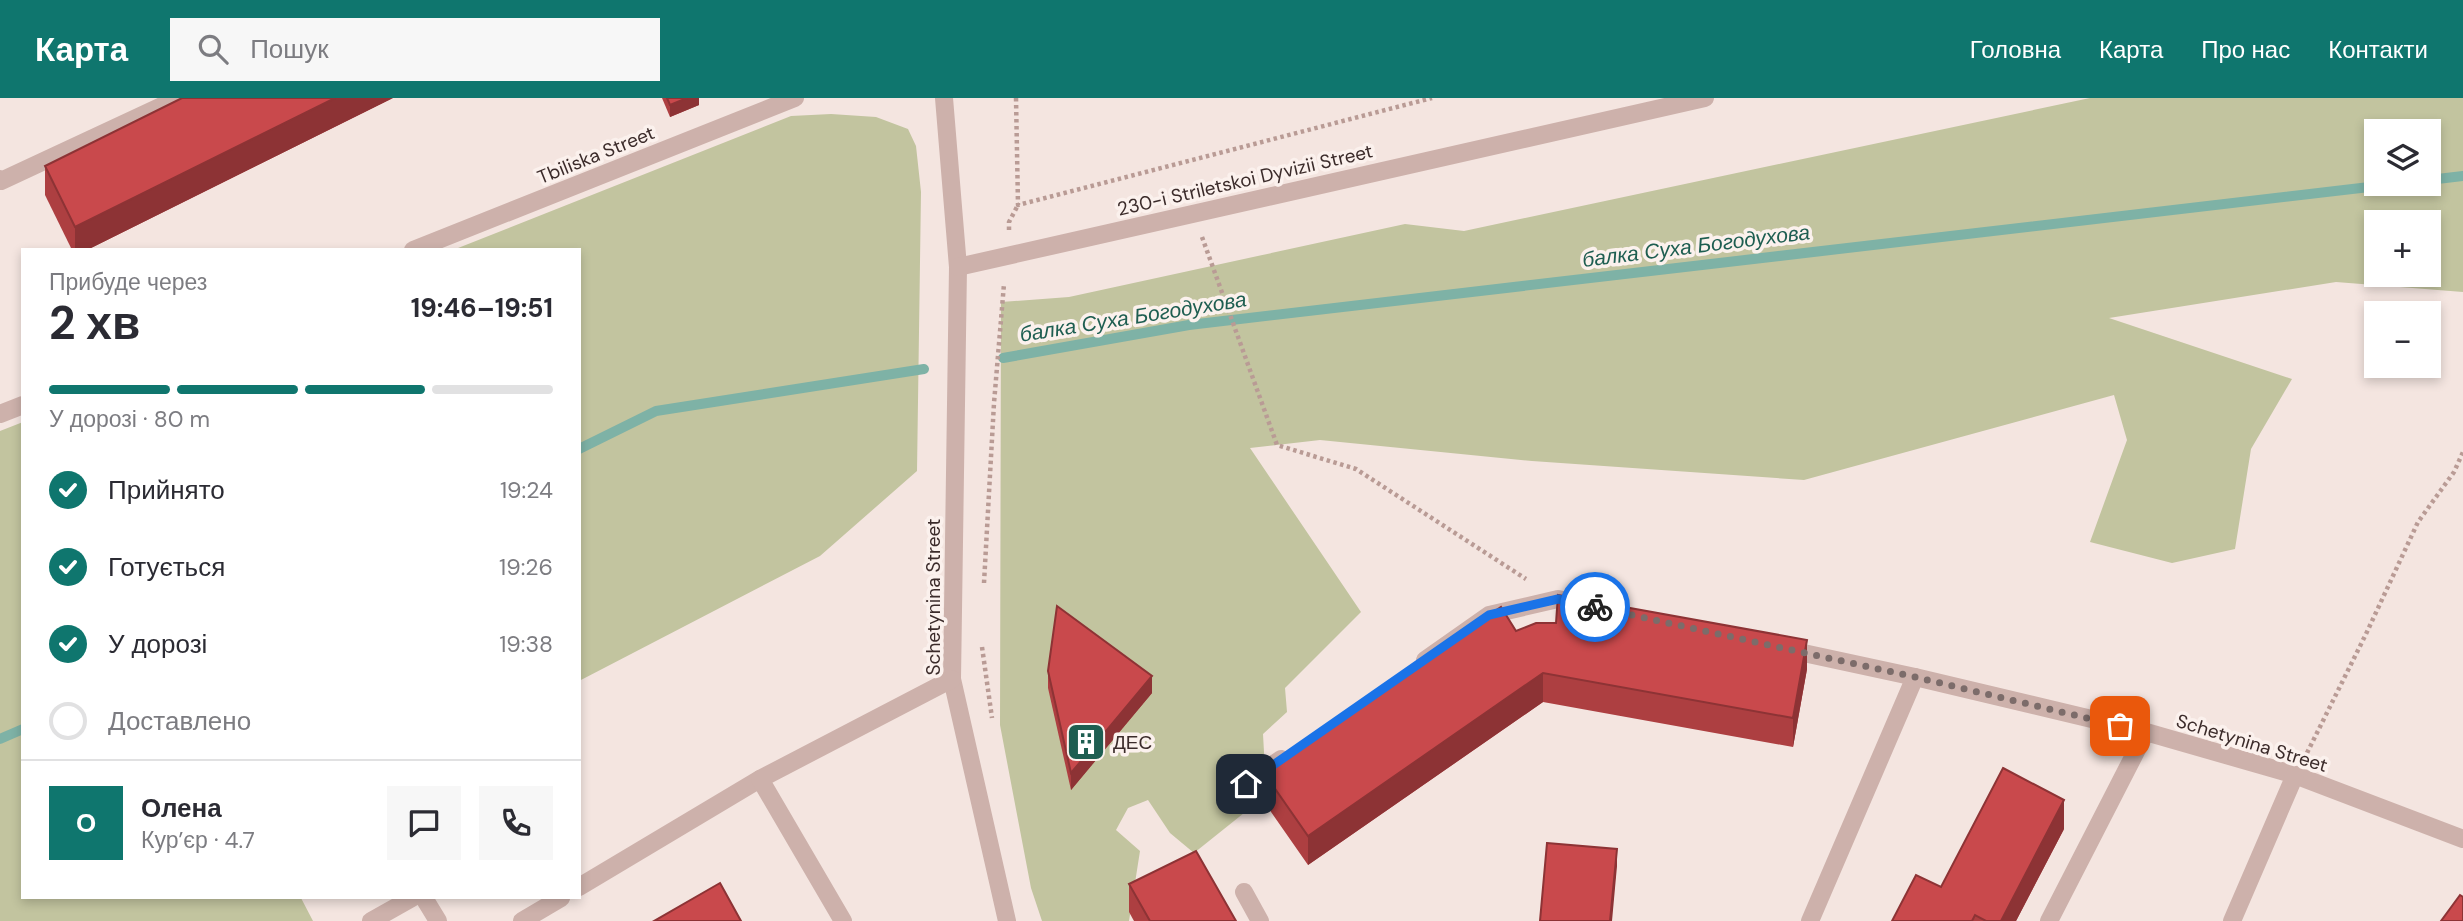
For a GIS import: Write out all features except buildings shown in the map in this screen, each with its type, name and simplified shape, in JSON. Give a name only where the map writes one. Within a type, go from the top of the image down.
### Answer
[{"type":"street","points":[[0,179],[1,181],[178,98]]},
{"type":"street","name":"Tbiliska Street","points":[[418,248],[795,98]]},
{"type":"street","points":[[944,98],[958,267]]},
{"type":"street","name":"230-i Striletskoi Dyvizii Street","points":[[958,267],[1706,98]]},
{"type":"street","name":"Schetynina Street","points":[[958,267],[952,679],[1007,921]]},
{"type":"street","points":[[0,414],[21,406]]},
{"type":"street","points":[[1412,669],[1489,615],[1558,599],[1598,608]]},
{"type":"street","name":"Schetynina Street","points":[[1770,645],[2146,732],[2295,775],[2463,839]]},
{"type":"street","points":[[1810,921],[1915,677]]},
{"type":"street","points":[[581,886],[760,779],[952,679]]},
{"type":"street","points":[[2049,921],[2146,732]]},
{"type":"street","points":[[1246,784],[1290,753]]},
{"type":"street","points":[[2232,921],[2295,775]]},
{"type":"street","points":[[760,779],[843,921]]},
{"type":"street","points":[[1244,892],[1260,921]]},
{"type":"street","points":[[371,921],[410,899]]},
{"type":"street","points":[[425,899],[438,921]]},
{"type":"street","points":[[522,921],[559,899]]},
{"type":"path","points":[[983,594],[994,403],[1009,222],[1017,205],[1016,98]]},
{"type":"path","points":[[1017,205],[1432,98]]},
{"type":"path","points":[[1194,213],[1277,445],[1356,468],[1558,599]]},
{"type":"path","points":[[2295,775],[2366,634],[2418,522],[2454,472],[2463,452]]},
{"type":"green space","points":[[2090,98],[2463,98],[2463,292],[2400,287],[2441,287],[2441,210],[2364,210],[2364,284],[2336,282],[2109,318],[2292,379],[2251,449],[2235,549],[2172,563],[2090,542],[2127,440],[2114,395],[1804,480],[1532,461],[1320,440],[1250,448],[1361,612],[1285,688],[1287,712],[1263,734],[1265,770],[1254,805],[1194,853],[1170,833],[1148,800],[1128,808],[1116,830],[1140,851],[1129,921],[1042,921],[1031,888],[1000,725],[1001,302],[1069,297],[1405,224],[1464,231]]},
{"type":"green space","points":[[831,114],[876,117],[908,129],[916,146],[921,192],[917,471],[820,556],[581,680],[581,248],[458,248],[791,116]]},
{"type":"green space","points":[[21,423],[21,899],[302,899],[313,921],[0,921],[0,431]]},
{"type":"waterway","name":"балка Суха Богодухова","points":[[2441,179],[2463,176]]},
{"type":"waterway","name":"балка Суха Богодухова","points":[[1003,358],[1189,325],[2364,188]]},
{"type":"waterway","name":"балка Суха Богодухова","points":[[581,448],[656,411],[924,369]]},
{"type":"waterway","name":"балка Суха Богодухова","points":[[0,739],[21,730]]},
{"type":"way so far","points":[[1595,607],[1915,677],[2120,726]]},
{"type":"place","name":"ДЕС","points":[[1086,742]]},
{"type":"route","points":[[1246,784],[1489,615],[1558,599],[1595,607]]}]
